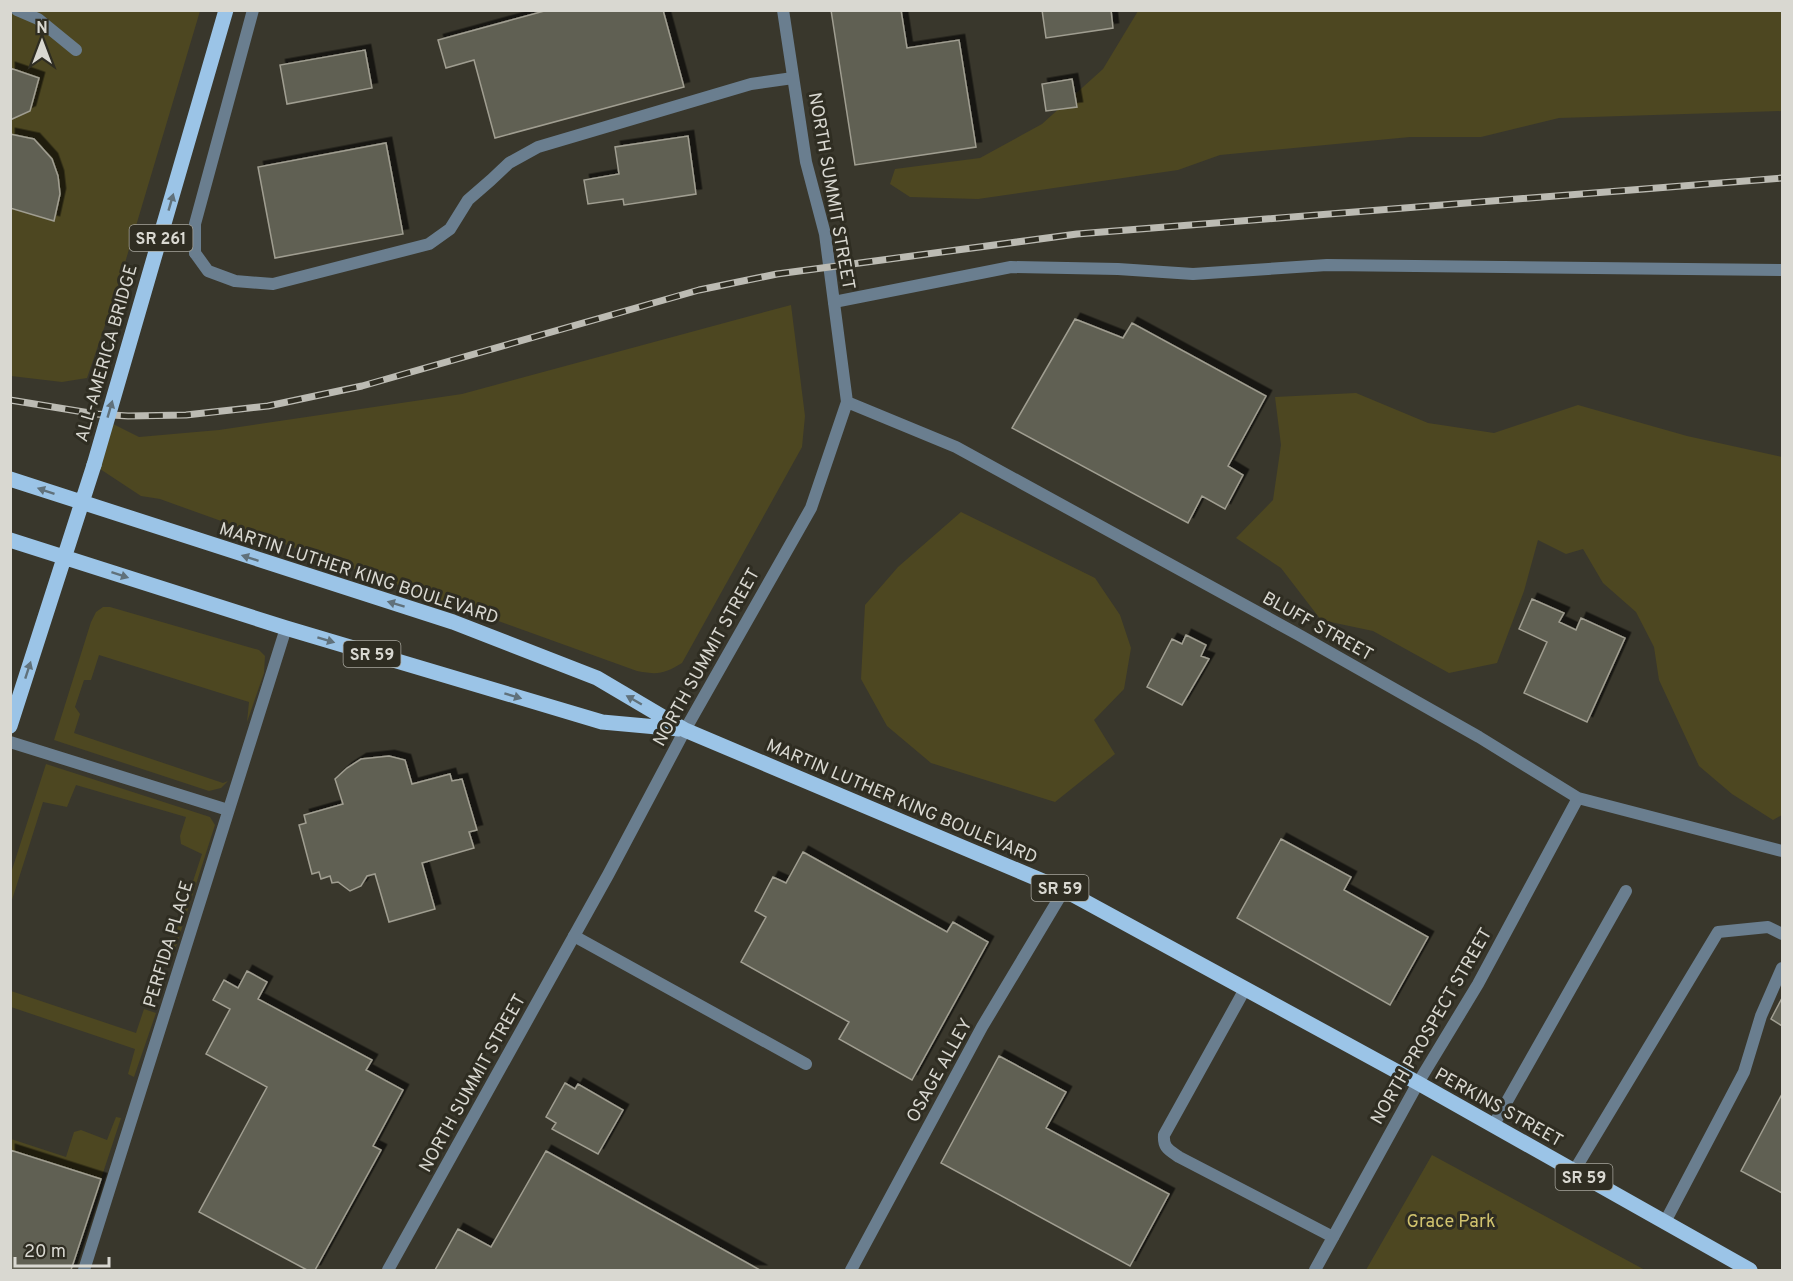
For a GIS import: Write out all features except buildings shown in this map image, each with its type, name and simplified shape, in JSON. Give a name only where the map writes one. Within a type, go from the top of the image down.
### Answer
[{"type":"main road","name":"ALL-AMERICA BRIDGE","points":[[81,503],[226,10]]},
{"type":"main road","name":"MARTIN LUTHER KING BOULEVARD","points":[[10,479],[453,622],[597,678],[685,730],[1064,890],[1418,1083]]},
{"type":"main road","name":"SR 261","points":[[10,726],[81,503]]},
{"type":"main road","name":"MARTIN LUTHER KING BOULEVARD","points":[[10,540],[286,628],[602,722],[685,730]]},
{"type":"main road","name":"PERKINS STREET","points":[[1418,1083],[1750,1270]]},
{"type":"street","points":[[17,10],[38,20],[76,50]]},
{"type":"street","points":[[253,10],[195,224],[195,254],[208,271],[236,282],[273,284],[429,244],[450,229],[468,200],[509,163],[538,147],[741,87],[794,78]]},
{"type":"street","name":"NORTH SUMMIT STREET","points":[[388,1270],[574,936],[685,730],[811,508],[847,402],[825,234],[806,162],[783,10]]},
{"type":"street","points":[[834,302],[1011,267],[1118,269],[1193,274],[1327,265],[1782,270]]},
{"type":"street","name":"BLUFF STREET","points":[[847,402],[956,447],[1309,640],[1479,737],[1578,798],[1782,851]]},
{"type":"street","name":"PERFIDA PLACE","points":[[84,1270],[286,628]]},
{"type":"street","points":[[10,741],[228,810]]},
{"type":"street","name":"NORTH PROSPECT STREET","points":[[1315,1270],[1418,1083],[1478,984],[1578,798]]},
{"type":"street","name":"OSAGE ALLEY","points":[[851,1270],[982,1027],[1064,890]]},
{"type":"street","points":[[1493,1126],[1626,891]]},
{"type":"street","points":[[1574,1171],[1718,932],[1768,927],[1782,934]]},
{"type":"street","points":[[574,936],[806,1064]]},
{"type":"street","points":[[1665,1222],[1744,1072],[1761,1016],[1782,968]]},
{"type":"street","points":[[1245,989],[1164,1135],[1164,1143],[1166,1148],[1179,1157],[1333,1237]]},
{"type":"green space","points":[[11,11],[200,11],[116,293],[87,378],[62,382],[11,376]]},
{"type":"green space","points":[[1138,11],[1782,11],[1782,111],[1559,118],[1481,137],[1410,137],[1220,155],[1178,170],[978,199],[910,197],[890,184],[895,169],[980,158],[1042,124],[1103,69]]},
{"type":"green space","points":[[791,305],[805,416],[802,447],[682,663],[661,673],[637,671],[160,499],[141,496],[94,465],[107,421],[139,437],[219,430],[462,394]]},
{"type":"green space","points":[[1356,393],[1428,423],[1494,433],[1578,405],[1687,436],[1782,457],[1782,815],[1773,820],[1732,794],[1699,766],[1659,680],[1654,647],[1636,612],[1603,583],[1583,549],[1566,554],[1538,540],[1524,591],[1497,663],[1449,673],[1373,631],[1321,620],[1281,568],[1236,538],[1273,500],[1281,445],[1275,397]]},
{"type":"green space","points":[[961,512],[1095,578],[1120,615],[1131,648],[1124,689],[1094,720],[1115,754],[1055,802],[931,763],[887,726],[861,679],[865,605],[898,567]]},
{"type":"green space","points":[[103,607],[110,607],[259,650],[265,656],[264,673],[247,722],[249,702],[99,655],[91,680],[84,680],[75,707],[80,714],[74,733],[223,783],[228,781],[221,788],[209,791],[54,740],[91,622],[96,612]]},
{"type":"green space","points":[[46,764],[210,817],[215,825],[171,962],[167,960],[202,854],[181,844],[180,836],[186,817],[76,785],[67,807],[43,802],[11,903],[11,873]]},
{"type":"green space","points":[[11,991],[136,1033],[144,1009],[156,1013],[134,1077],[128,1074],[135,1049],[11,1007]]},
{"type":"green space","points":[[116,1117],[121,1118],[101,1179],[11,1150],[11,1139],[66,1157],[74,1132],[81,1130],[107,1140]]},
{"type":"green space","name":"Grace Park","points":[[1432,1155],[1645,1270],[1366,1270]]},
{"type":"railway","points":[[10,400],[96,414],[128,416],[186,415],[268,406],[362,386],[699,290],[777,274],[1077,234],[1782,178]]}]
